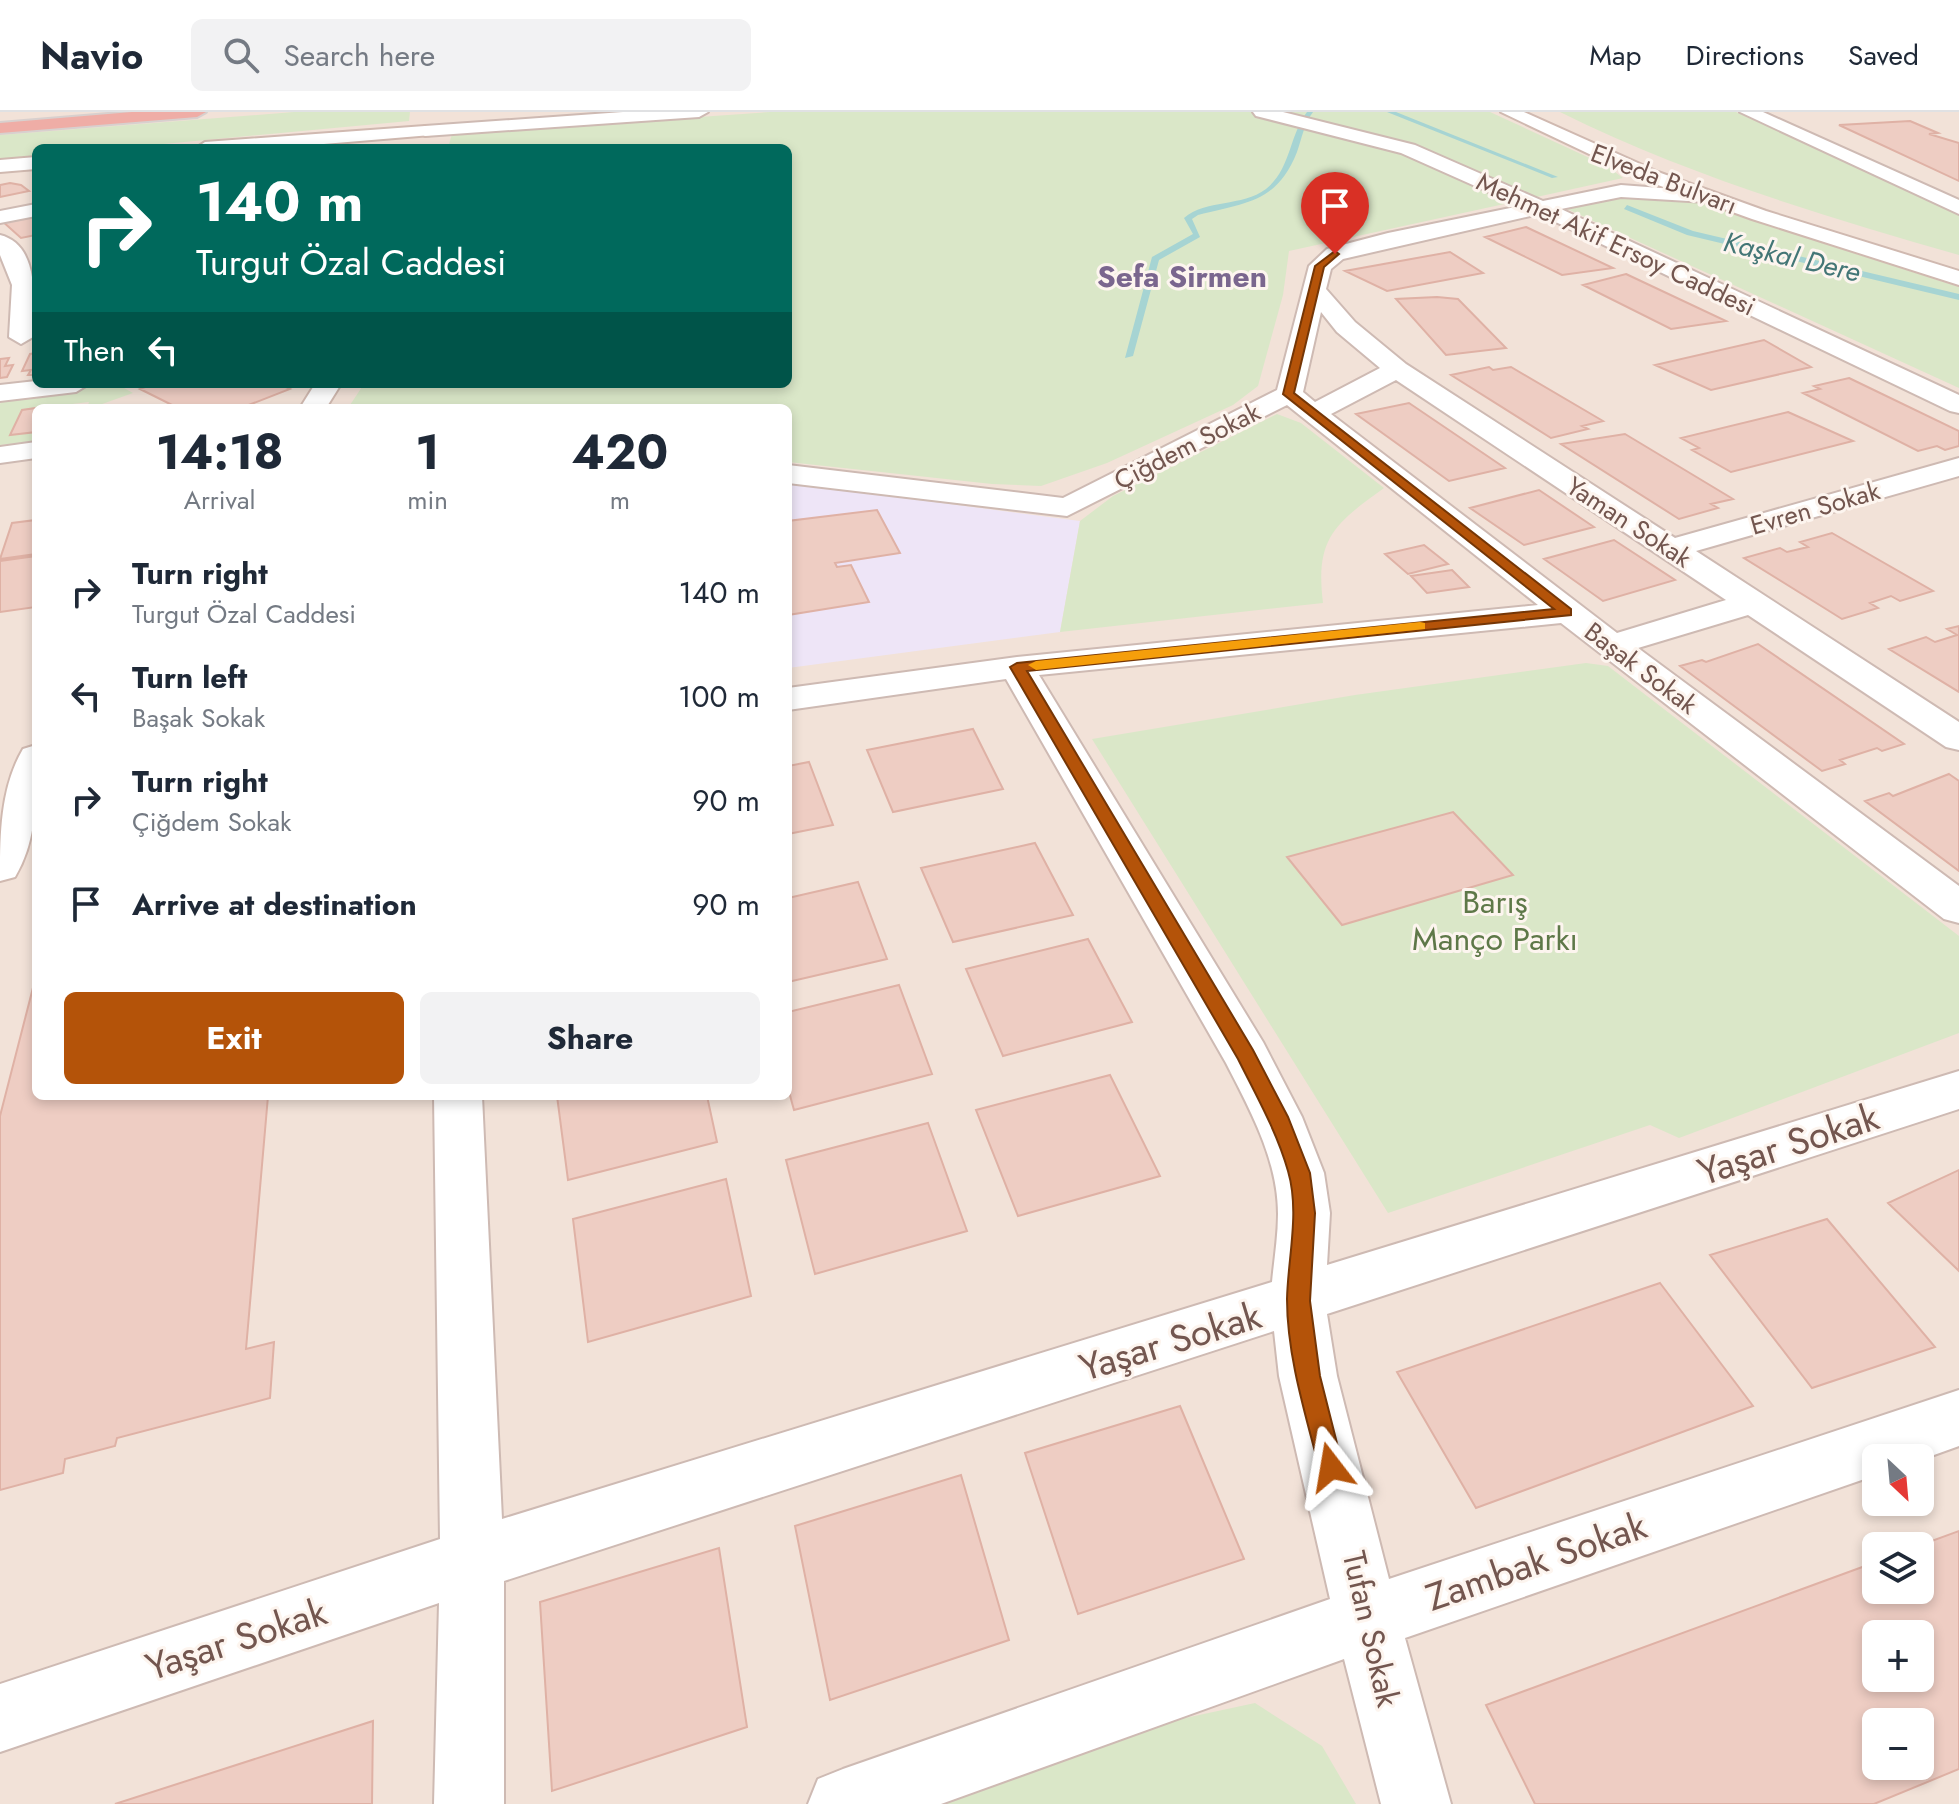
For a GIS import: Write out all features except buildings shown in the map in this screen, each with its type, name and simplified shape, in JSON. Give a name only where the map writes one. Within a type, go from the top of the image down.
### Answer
[{"type":"highway","points":[[0,115],[39,112]]},
{"type":"highway","points":[[0,128],[197,112]]},
{"type":"street","points":[[258,144],[425,126],[699,112]]},
{"type":"street","name":"Mehmet Akif Ersoy Caddesi","points":[[1262,112],[1408,149],[1540,207],[1959,405]]},
{"type":"street","name":"Elveda Bulvarı","points":[[1510,112],[1638,170],[1706,196],[1854,247],[1959,278]]},
{"type":"street","name":"Elveda Bulvarı","points":[[1537,112],[1716,188],[1959,265]]},
{"type":"street","points":[[1749,112],[1959,208]]},
{"type":"street","points":[[0,166],[32,163]]},
{"type":"street","points":[[1621,191],[1640,179],[1638,170]]},
{"type":"street","name":"Çiğdem Sokak","points":[[792,474],[1067,507],[1300,404],[1313,289],[1320,266],[1335,254],[1621,191],[1706,196]]},
{"type":"street","points":[[0,217],[32,211]]},
{"type":"street","points":[[0,241],[20,263],[23,284],[19,336]]},
{"type":"street","points":[[0,288],[23,284]]},
{"type":"street","name":"Yaman Sokak","points":[[1313,289],[1346,327],[1397,369],[1959,739]]},
{"type":"street","points":[[1300,404],[1397,369]]},
{"type":"street","points":[[0,393],[42,388]]},
{"type":"street","name":"Başak Sokak","points":[[1300,404],[1567,612],[1959,908]]},
{"type":"street","points":[[0,455],[32,451]]},
{"type":"street","name":"Evren Sokak","points":[[1670,549],[1959,467]]},
{"type":"street","points":[[1612,645],[1753,603]]},
{"type":"street","points":[[792,698],[1017,667],[1567,612]]},
{"type":"street","name":"Tufan Sokak","points":[[1017,667],[1246,1055],[1278,1117],[1299,1173],[1304,1213],[1298,1301],[1308,1376],[1399,1749],[1416,1804]]},
{"type":"street","points":[[0,867],[32,771]]},
{"type":"street","name":"Yaşar Sokak","points":[[0,1718],[472,1560],[1959,1090]]},
{"type":"street","points":[[458,1100],[472,1560],[469,1804]]},
{"type":"street","name":"Zambak Sokak","points":[[843,1804],[1369,1618],[1959,1418]]},
{"type":"shaded area","points":[[0,112],[1959,112],[1959,1804],[0,1804]]},
{"type":"shaded area","points":[[792,484],[1080,521],[1060,632],[792,667]]},
{"type":"green space","points":[[294,112],[410,112],[409,121],[164,144],[32,144],[32,156],[0,159],[0,135]]},
{"type":"green space","points":[[770,112],[1490,112],[1607,166],[1623,178],[1289,251],[1283,295],[1258,386],[1233,405],[1107,463],[1041,486],[992,484],[792,462],[792,404],[351,404],[361,388],[792,388],[792,144],[449,144],[452,134]]},
{"type":"green space","points":[[1560,112],[1736,112],[1959,213],[1959,255],[1706,175]]},
{"type":"green space","points":[[1640,195],[1693,201],[1959,287],[1959,388],[1567,209]]},
{"type":"green space","points":[[78,388],[124,388],[133,393],[102,404],[32,404],[32,409],[22,410],[10,435],[32,432],[32,441],[0,445],[0,404],[4,397]]},
{"type":"green space","points":[[1277,414],[1301,423],[1384,488],[1352,512],[1332,535],[1322,563],[1323,603],[1060,632],[1080,521],[1113,496]]},
{"type":"green space","name":"Barış Manço Parkı","points":[[1586,663],[1608,666],[1959,936],[1959,1033],[1679,1138],[1650,1125],[1388,1213],[1092,739],[1355,695]]},
{"type":"green space","points":[[1255,1703],[1322,1746],[1356,1804],[943,1804],[1176,1720]]},
{"type":"waterway","points":[[1128,356],[1155,259],[1197,235],[1188,218],[1195,213],[1243,202],[1267,192],[1286,169],[1310,112]]},
{"type":"waterway","name":"Kaşkal Dere","points":[[1390,112],[1554,177]]},
{"type":"waterway","name":"Kaşkal Dere","points":[[1627,207],[1690,233],[1959,297]]},
{"type":"slow traffic","points":[[1036,665],[1420,626]]},
{"type":"district","name":"Sefa Sirmen","points":[[1182,276]]},
{"type":"route","points":[[1331,1467],[1308,1376],[1298,1301],[1304,1213],[1299,1173],[1278,1117],[1246,1055],[1017,667],[1567,612],[1289,394],[1320,266],[1335,254]]}]
